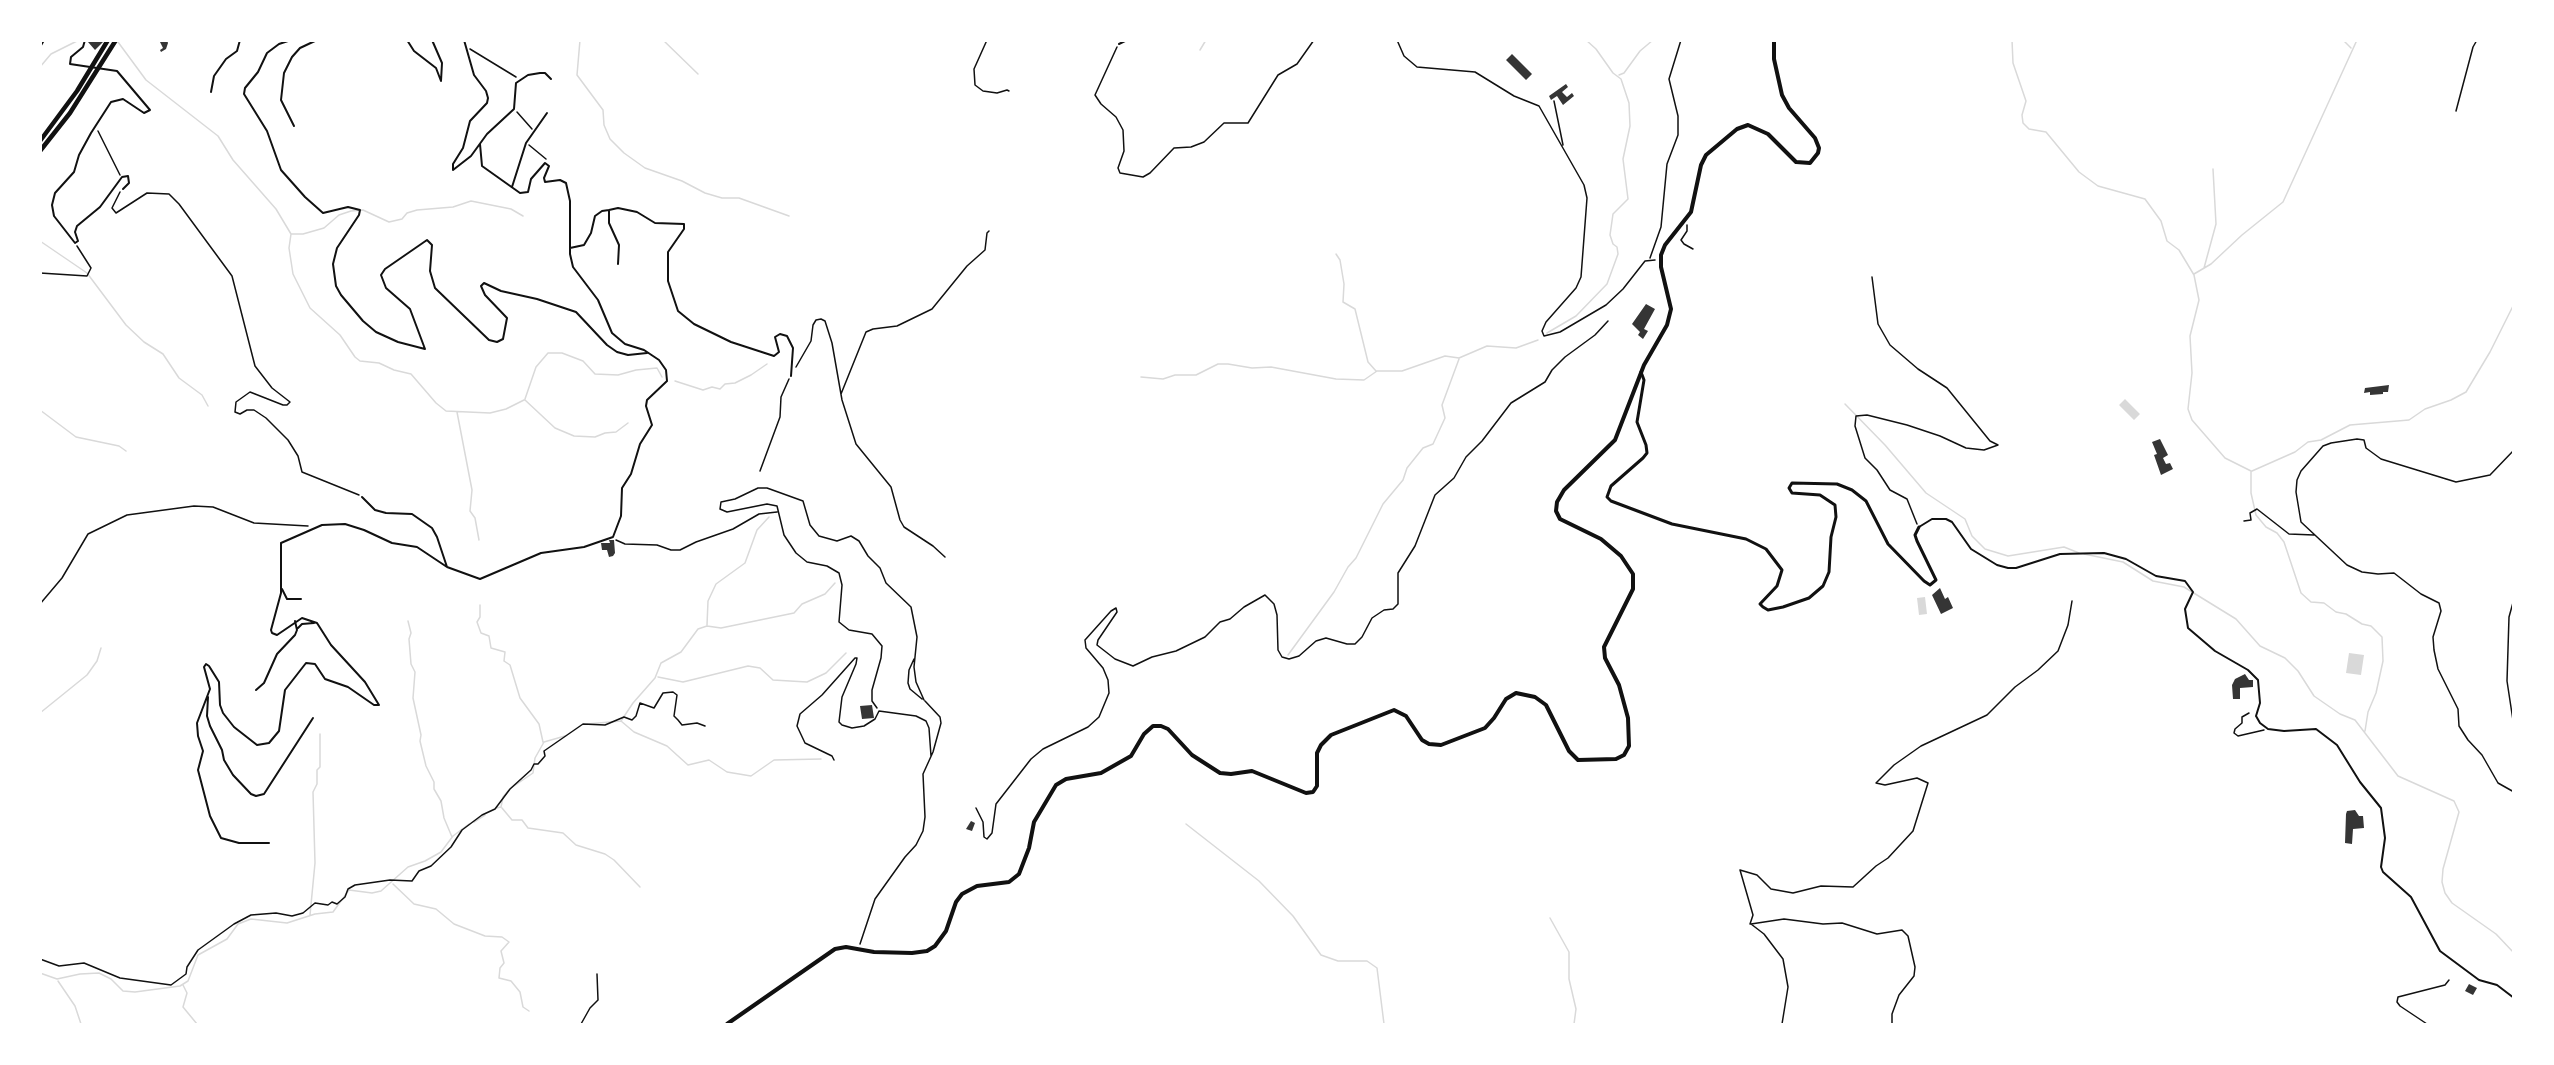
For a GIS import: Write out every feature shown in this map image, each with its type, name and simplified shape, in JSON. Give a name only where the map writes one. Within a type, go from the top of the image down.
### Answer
[{"type":"highway","points":[[40,141],[77,91],[108,40]]},
{"type":"highway","points":[[40,151],[83,94],[116,40]]},
{"type":"main road","points":[[40,45],[43,40]]},
{"type":"main road","points":[[727,1024],[830,951],[842,947],[915,953],[935,945],[946,932],[956,902],[962,894],[977,886],[1009,882],[1018,874],[1029,848],[1034,822],[1056,785],[1066,779],[1101,773],[1131,756],[1144,734],[1153,726],[1168,729],[1192,755],[1220,773],[1252,771],[1306,793],[1313,792],[1317,786],[1317,753],[1324,741],[1331,735],[1394,710],[1406,716],[1422,740],[1430,744],[1441,745],[1485,728],[1506,699],[1516,693],[1535,697],[1546,705],[1556,720],[1569,752],[1578,760],[1616,759],[1624,755],[1629,746],[1628,718],[1619,685],[1605,658],[1604,647],[1631,594],[1633,573],[1621,556],[1606,543],[1560,519],[1556,507],[1564,490],[1615,440],[1641,372],[1670,314],[1661,255],[1691,212],[1703,159],[1741,127],[1752,126],[1763,131],[1796,162],[1810,163],[1816,157],[1819,148],[1815,138],[1789,108],[1782,95],[1774,59],[1774,40]]},
{"type":"street","points":[[211,92],[213,79],[226,59],[237,51],[240,40]]},
{"type":"street","points":[[291,40],[279,44],[267,53],[258,72],[245,88],[244,94],[267,131],[279,167],[305,197],[323,213],[348,207],[360,210],[337,248],[333,264],[338,290],[363,321],[376,332],[398,342],[425,349],[410,309],[386,288],[381,275],[385,269],[427,240],[432,245],[430,272],[435,288],[489,340],[497,342],[503,339],[507,318],[485,295],[482,286],[484,283],[501,291],[537,299],[576,312],[607,345],[617,352],[628,355],[647,353]]},
{"type":"street","points":[[294,126],[282,100],[284,74],[292,57],[300,48],[317,40]]},
{"type":"street","points":[[407,40],[417,54],[436,68],[441,81],[442,63],[432,40]]},
{"type":"street","points":[[1119,42],[1127,40]]},
{"type":"street","points":[[85,41],[83,47],[71,57],[70,64],[105,67],[117,71],[150,109],[144,113],[126,100],[115,100],[95,125],[79,155],[74,172],[58,189],[52,201],[56,220],[75,243],[78,240],[75,232],[77,226],[100,207],[121,178],[126,176],[130,178],[123,189]]},
{"type":"street","points":[[464,43],[474,75],[486,91],[488,98],[487,103],[470,122],[463,149],[452,169],[457,169],[487,134],[514,109],[516,104],[514,86],[519,81],[540,73],[545,73],[551,79]]},
{"type":"street","points":[[513,187],[526,143],[547,113]]},
{"type":"street","points":[[313,718],[264,794],[256,796],[251,794],[233,775],[224,760],[222,750],[207,717],[210,682],[204,667],[206,664],[221,687],[220,705],[223,712],[234,727],[257,746],[269,743],[279,731],[285,690],[306,663],[315,664],[325,679],[348,687],[374,705],[379,705],[365,682],[331,645],[317,623],[302,618],[277,635],[272,633],[281,587],[280,546],[285,539],[322,525],[354,526],[392,543],[417,547],[447,567],[466,576],[483,578],[541,553],[585,547],[613,537],[621,516],[620,492],[633,470],[640,444],[652,425],[646,406],[647,400],[668,381],[664,367],[642,349],[625,344],[612,333],[598,300],[573,267],[570,248],[571,207],[568,187],[563,181],[545,182],[548,165],[542,165],[531,179],[527,192],[521,193],[482,166],[480,144]]},
{"type":"street","points":[[570,248],[584,245],[591,233],[596,215],[616,207],[632,211],[659,224],[684,224],[684,229],[668,252],[668,279],[678,311],[694,324],[731,342],[774,356],[779,352],[775,337],[780,334],[787,336],[793,348],[791,376]]},
{"type":"street","points":[[609,210],[609,223],[619,245],[618,264]]},
{"type":"street","points":[[1641,372],[1644,380],[1637,422],[1647,453],[1611,486],[1607,497],[1611,501],[1672,524],[1746,539],[1766,549],[1782,570],[1777,586],[1760,604],[1768,610],[1812,596],[1824,583],[1830,567],[1835,505],[1820,495],[1792,493],[1789,488],[1792,483],[1837,484],[1852,490],[1866,501],[1888,544],[1923,581],[1930,585],[1936,580],[1915,535],[1918,527],[1932,519],[1946,519],[1952,522],[1971,549],[2002,567],[2016,568],[2060,554],[2108,554],[2126,559],[2156,576],[2185,581],[2192,594],[2185,609],[2188,628],[2207,645],[2248,670],[2258,680],[2260,703],[2256,716],[2260,723],[2268,729],[2284,731],[2316,729],[2337,745],[2360,783],[2380,808],[2385,838],[2381,867],[2383,872],[2411,897],[2440,951],[2479,980],[2497,985],[2514,998]]},
{"type":"street","points":[[362,497],[375,510],[386,513],[412,514],[432,528],[447,567]]},
{"type":"street","points":[[281,587],[287,599],[301,598]]},
{"type":"street","points":[[295,621],[297,630]]},
{"type":"street","points":[[256,690],[264,683],[278,654],[302,624],[317,623]]},
{"type":"street","points":[[209,694],[197,729],[203,751],[198,776],[210,816],[221,838],[238,843],[269,843]]},
{"type":"path","points":[[987,40],[974,69],[975,85],[989,92],[998,93],[1006,90],[1009,92]]},
{"type":"path","points":[[1119,42],[1095,95],[1116,117],[1123,130],[1125,143],[1118,168],[1120,173],[1143,177],[1150,173],[1174,148],[1191,147],[1204,142],[1224,123],[1248,123],[1278,75],[1297,64],[1314,40]]},
{"type":"path","points":[[1397,40],[1404,56],[1417,67],[1475,72],[1514,96],[1539,106],[1587,194],[1582,273],[1576,288],[1544,324],[1543,335],[1548,337],[1606,305],[1623,290],[1645,261],[1650,258],[1661,227],[1667,164],[1677,140],[1679,124],[1670,79],[1681,40]]},
{"type":"path","points":[[2456,111],[2473,47],[2477,40]]},
{"type":"path","points":[[464,43],[512,73],[519,81]]},
{"type":"path","points":[[1554,101],[1564,149]]},
{"type":"path","points":[[514,109],[534,132]]},
{"type":"path","points":[[95,125],[121,178]]},
{"type":"path","points":[[526,143],[546,159],[548,165]]},
{"type":"path","points":[[123,189],[112,208],[114,212],[147,193],[162,192],[175,199],[231,276],[255,366],[272,387],[290,402],[283,405],[250,392],[236,402],[235,412],[240,414],[247,410],[254,410],[266,418],[293,448],[298,456],[302,472],[362,497]]},
{"type":"path","points":[[1685,222],[1687,231],[1681,240],[1693,249]]},
{"type":"path","points":[[841,395],[867,332],[897,326],[932,309],[967,266],[985,250],[989,231]]},
{"type":"path","points":[[40,273],[87,276],[91,268],[75,243]]},
{"type":"path","points":[[1650,258],[1655,260]]},
{"type":"path","points":[[1872,277],[1878,324],[1890,345],[1918,369],[1947,388],[1990,441],[1998,445],[1984,450],[1966,448],[1907,425],[1867,415],[1856,416],[1855,426],[1865,458],[1877,470],[1890,490],[1907,499],[1918,527]]},
{"type":"path","points":[[760,471],[780,417],[781,397],[811,341],[816,320],[821,319],[825,321],[834,349],[841,395],[856,444],[891,487],[904,526],[945,557]]},
{"type":"path","points":[[976,808],[983,822],[984,837],[987,839],[992,833],[992,817],[996,804],[1031,759],[1043,749],[1088,727],[1099,717],[1109,693],[1108,680],[1103,668],[1086,648],[1085,640],[1116,608],[1117,612],[1097,645],[1115,659],[1133,666],[1152,657],[1176,651],[1205,637],[1220,622],[1265,595],[1274,604],[1277,615],[1278,650],[1282,657],[1289,659],[1299,656],[1316,641],[1326,638],[1355,644],[1362,637],[1372,618],[1393,609],[1398,604],[1398,573],[1415,546],[1435,495],[1454,478],[1466,457],[1482,441],[1511,403],[1545,382],[1552,370],[1565,357],[1595,335],[1608,321]]},
{"type":"path","points":[[2514,450],[2486,478],[2463,479],[2456,482],[2381,459],[2366,448],[2364,440],[2331,443],[2324,446],[2301,471],[2297,480],[2296,492],[2301,522],[2354,569],[2378,574],[2394,573],[2421,594],[2439,603],[2441,611],[2433,637],[2434,650],[2438,669],[2458,709],[2459,726],[2482,755],[2498,783],[2514,792]]},
{"type":"path","points":[[877,708],[872,701],[872,690],[881,658],[881,643],[872,634],[842,627],[839,617],[842,585],[839,573],[826,566],[807,562],[796,554],[784,535],[778,508],[770,504],[732,512],[723,511],[720,505],[723,501],[735,499],[750,491],[767,488],[803,501],[810,525],[819,536],[837,542],[851,536],[855,538],[880,568],[889,587],[911,607],[917,638],[916,682],[924,700]]},
{"type":"path","points":[[40,604],[62,578],[88,534],[127,515],[194,506],[213,507],[267,526],[322,525]]},
{"type":"path","points":[[2244,521],[2252,520],[2250,513],[2257,509],[2289,534],[2315,535]]},
{"type":"path","points":[[613,537],[622,544],[657,545],[677,550],[733,530],[759,514],[778,512]]},
{"type":"path","points":[[2514,599],[2509,617],[2506,681],[2514,727]]},
{"type":"path","points":[[1750,924],[1753,915],[1740,870],[1757,875],[1771,889],[1793,893],[1821,886],[1853,888],[1888,858],[1913,831],[1928,783],[1917,778],[1885,785],[1876,783],[1894,765],[1921,746],[1987,715],[2015,687],[2038,670],[2058,651],[2068,625],[2072,601]]},
{"type":"path","points":[[834,760],[832,756],[805,743],[797,726],[800,714],[822,695],[855,658],[857,658],[856,664],[842,697],[839,722],[842,725],[858,728],[875,719],[879,711],[909,714],[926,721],[931,733],[931,756]]},
{"type":"path","points":[[859,949],[875,899],[922,834],[925,817],[923,778],[941,720],[924,700],[910,689],[909,670],[915,658]]},
{"type":"path","points":[[40,959],[59,966],[84,963],[120,978],[171,985],[186,975],[187,967],[198,950],[234,924],[251,915],[276,913],[292,916],[303,913],[315,903],[337,904],[345,897],[348,889],[355,885],[390,880],[412,881],[419,871],[431,866],[451,847],[462,830],[500,804],[510,789],[545,756],[544,751],[570,736],[570,732],[583,724],[605,725],[624,717],[632,720],[636,716],[640,703],[654,708],[663,693],[673,692],[677,694],[674,716],[682,724],[705,726]]},
{"type":"path","points":[[2249,712],[2242,717],[2242,723],[2234,733],[2238,736],[2268,729]]},
{"type":"path","points":[[1750,924],[1784,920],[1823,924],[1842,923],[1876,934],[1902,930],[1908,936],[1915,967],[1914,975],[1895,1004],[1893,1024]]},
{"type":"path","points":[[1750,924],[1764,934],[1783,959],[1788,987],[1782,1024]]},
{"type":"path","points":[[581,1024],[590,1008],[598,1000],[597,974]]},
{"type":"path","points":[[2427,1024],[2400,1006],[2397,1002],[2398,997],[2445,985],[2449,980]]},
{"type":"shaded area","points":[[2125,399],[2140,414],[2134,420],[2119,405]]},
{"type":"shaded area","points":[[1925,597],[1927,614],[1919,615],[1917,598]]},
{"type":"shaded area","points":[[2349,653],[2364,655],[2361,675],[2346,673]]},
{"type":"building","points":[[89,40],[103,42],[95,50],[88,42]]},
{"type":"building","points":[[159,40],[167,40],[168,43],[166,49],[161,52],[163,48]]},
{"type":"building","points":[[1512,54],[1532,74],[1526,80],[1506,60]]},
{"type":"building","points":[[1566,84],[1568,87],[1562,92],[1567,97],[1572,93],[1574,96],[1563,105],[1557,96],[1551,100],[1549,96]]},
{"type":"building","points":[[1646,304],[1655,309],[1644,329],[1648,331],[1643,339],[1632,324]]},
{"type":"building","points":[[2389,385],[2388,392],[2383,392],[2383,394],[2364,393],[2365,388]]},
{"type":"building","points":[[2160,439],[2168,455],[2163,458],[2166,464],[2170,463],[2173,469],[2161,475],[2152,442]]},
{"type":"building","points":[[609,540],[614,540],[615,553],[609,557],[607,550],[602,550],[601,543],[610,543]]},
{"type":"building","points":[[1940,588],[1945,599],[1948,597],[1953,608],[1941,614],[1932,595]]},
{"type":"building","points":[[2245,674],[2249,680],[2253,680],[2253,687],[2240,688],[2240,699],[2233,699],[2232,685],[2235,679]]},
{"type":"building","points":[[872,705],[874,718],[862,719],[860,706]]},
{"type":"building","points":[[2355,810],[2359,816],[2363,816],[2364,828],[2353,829],[2352,844],[2345,843],[2346,814],[2347,811]]},
{"type":"building","points":[[971,821],[975,823],[972,831],[966,829]]},
{"type":"building","points":[[2469,984],[2477,988],[2473,995],[2465,991]]},
{"type":"waterway","points":[[40,67],[51,54],[79,40]]},
{"type":"waterway","points":[[580,40],[577,75],[603,110],[604,125],[610,139],[624,153],[645,168],[682,181],[705,193],[722,198],[739,198],[789,216]]},
{"type":"waterway","points":[[663,40],[698,74]]},
{"type":"waterway","points":[[1200,50],[1206,40]]},
{"type":"waterway","points":[[1547,333],[1576,316],[1607,284],[1618,254],[1610,235],[1613,214],[1628,199],[1623,159],[1630,126],[1629,103],[1621,79],[1613,73],[1596,49],[1586,40]]},
{"type":"waterway","points":[[1619,75],[1624,73],[1640,51],[1653,40]]},
{"type":"waterway","points":[[2012,40],[2013,63],[2026,101],[2022,115],[2023,123],[2029,129],[2046,132],[2079,172],[2098,186],[2145,199],[2161,221],[2167,241],[2179,250],[2194,275],[2199,300],[2190,336],[2192,373],[2188,409],[2192,420],[2225,458],[2251,471]]},
{"type":"waterway","points":[[2343,40],[2351,48]]},
{"type":"waterway","points":[[2194,274],[2211,264],[2283,202],[2357,40]]},
{"type":"waterway","points":[[118,42],[146,80],[218,136],[233,160],[276,209],[291,234],[289,248],[293,274],[310,308],[340,335],[355,357],[360,361],[379,363],[411,374],[446,411],[490,413],[506,409],[524,400]]},
{"type":"waterway","points":[[2204,268],[2216,224],[2213,169]]},
{"type":"waterway","points":[[291,234],[303,234],[324,228],[339,215],[351,211],[363,210],[389,222],[402,219],[407,213],[417,210],[453,207],[471,201],[511,209],[523,216]]},
{"type":"waterway","points":[[40,241],[87,273],[126,325],[144,342],[163,354],[179,378],[202,395],[208,406]]},
{"type":"waterway","points":[[1336,254],[1340,260],[1344,284],[1343,302],[1355,309],[1368,362],[1376,371]]},
{"type":"waterway","points":[[2252,471],[2295,452],[2308,442],[2321,440],[2350,425],[2409,420],[2425,409],[2466,392],[2490,352],[2514,304]]},
{"type":"waterway","points":[[1141,377],[1163,379],[1175,375],[1196,375],[1218,364],[1228,364],[1252,368],[1271,367],[1336,379],[1364,380],[1377,371],[1402,371],[1445,356],[1459,358],[1487,346],[1516,348],[1538,340]]},
{"type":"waterway","points":[[525,399],[536,367],[548,353],[562,353],[583,361],[595,374],[618,375],[657,368],[662,377]]},
{"type":"waterway","points":[[1288,655],[1356,558],[1383,504],[1403,480],[1407,468],[1423,448],[1433,444],[1445,418],[1442,405],[1459,359]]},
{"type":"waterway","points":[[675,381],[703,390],[712,387],[720,389],[725,384],[735,383],[751,375],[767,364]]},
{"type":"waterway","points":[[525,400],[555,428],[574,436],[595,437],[616,432],[628,423]]},
{"type":"waterway","points":[[1845,404],[1885,445],[1926,493],[1965,519],[1972,536],[1985,549],[2008,556],[2064,547],[2079,553]]},
{"type":"waterway","points":[[40,410],[76,437],[119,446],[126,451]]},
{"type":"waterway","points":[[457,412],[472,490],[470,511],[475,518],[479,540]]},
{"type":"waterway","points":[[2251,471],[2251,493],[2256,515],[2284,542],[2301,593],[2311,602],[2324,603],[2336,612],[2346,614],[2362,624],[2371,626],[2382,637],[2383,661],[2376,693],[2368,712],[2365,731]]},
{"type":"waterway","points":[[707,625],[708,601],[716,584],[745,563],[757,530],[769,517]]},
{"type":"waterway","points":[[2084,554],[2123,562],[2153,581],[2184,587],[2236,619],[2260,646],[2285,658],[2298,671],[2314,696],[2340,714],[2355,720],[2398,776],[2454,801],[2459,812],[2443,869],[2442,882],[2445,893],[2452,903],[2496,934],[2514,953]]},
{"type":"waterway","points":[[587,724],[621,721],[655,678],[661,663],[681,652],[698,629],[707,626],[721,628],[794,613],[802,604],[825,594],[835,583]]},
{"type":"waterway","points":[[480,605],[480,617],[477,622],[481,633],[489,636],[491,648],[505,652],[504,661],[510,665],[520,698],[539,724],[543,742]]},
{"type":"waterway","points":[[408,621],[411,633],[409,639],[411,664],[415,672],[413,698],[421,735],[420,741],[426,766],[441,801],[444,818],[452,837]]},
{"type":"waterway","points":[[40,713],[87,675],[97,661],[101,648]]},
{"type":"waterway","points":[[658,677],[683,682],[748,666],[760,668],[773,680],[807,682],[826,673],[846,653]]},
{"type":"waterway","points":[[621,721],[634,732],[667,746],[688,765],[709,760],[727,772],[751,776],[774,760],[821,759]]},
{"type":"waterway","points":[[310,915],[315,863],[313,792],[317,784],[317,770],[320,767],[320,734]]},
{"type":"waterway","points":[[511,788],[533,773],[535,758],[544,742],[565,736]]},
{"type":"waterway","points":[[496,808],[501,807],[503,797],[508,791]]},
{"type":"waterway","points":[[502,808],[512,820],[522,820],[528,828],[563,833],[576,845],[605,854],[614,860],[640,887]]},
{"type":"waterway","points":[[474,822],[485,815]]},
{"type":"waterway","points":[[40,973],[57,979],[99,973],[111,979],[123,991],[135,992],[180,986],[188,981],[198,955],[227,939],[238,924],[251,919],[287,923],[315,914],[333,912],[349,890],[372,893],[381,891],[408,867],[441,852],[453,836],[469,824]]},
{"type":"waterway","points":[[1186,824],[1259,881],[1293,916],[1321,955],[1338,961],[1367,961],[1377,968],[1384,1024]]},
{"type":"waterway","points":[[393,884],[414,904],[436,909],[454,924],[485,936],[502,937],[509,942],[501,951],[504,963],[500,968],[499,978],[511,981],[520,992],[523,1007],[529,1011]]},
{"type":"waterway","points":[[1550,918],[1569,952],[1569,979],[1576,1009],[1574,1024]]},
{"type":"waterway","points":[[58,981],[75,1006],[81,1024]]},
{"type":"waterway","points":[[183,985],[187,993],[183,1007],[197,1024]]}]
